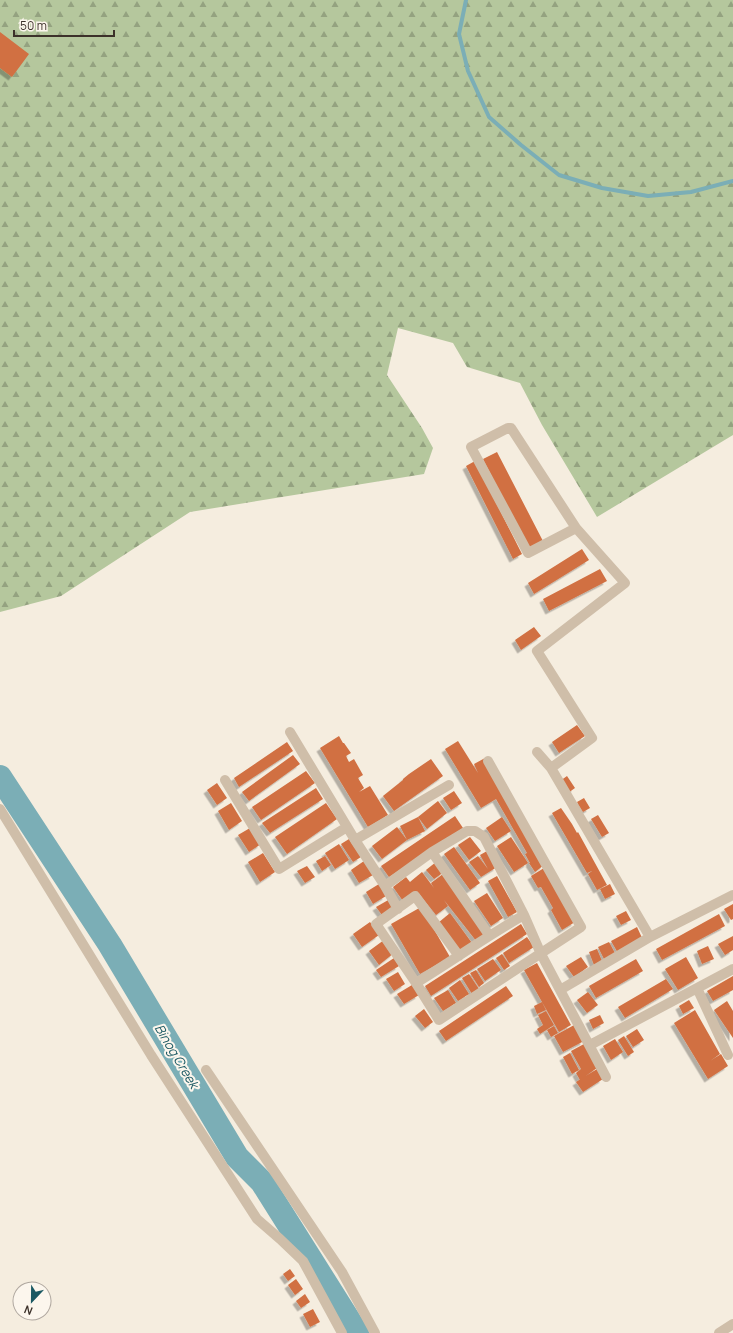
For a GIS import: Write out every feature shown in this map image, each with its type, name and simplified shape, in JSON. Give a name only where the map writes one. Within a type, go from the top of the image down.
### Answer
[{"type":"street","points":[[551,768],[592,738],[537,651],[625,583],[576,528],[511,428],[508,428],[471,447],[528,553],[576,528]]},
{"type":"street","points":[[290,732],[398,909]]},
{"type":"street","points":[[537,752],[551,768],[650,937]]},
{"type":"street","points":[[459,956],[415,896],[376,924],[439,1020],[581,927],[488,761]]},
{"type":"street","points":[[225,780],[279,869],[347,827]]},
{"type":"street","points":[[355,840],[449,785]]},
{"type":"street","points":[[0,809],[151,1054],[257,1219],[303,1261],[342,1333]]},
{"type":"street","points":[[385,886],[432,852],[466,831],[475,831],[484,837],[524,915],[541,954],[606,1077]]},
{"type":"street","points":[[432,852],[489,935]]},
{"type":"street","points":[[560,990],[650,937],[733,895]]},
{"type":"street","points":[[416,983],[489,935],[524,915]]},
{"type":"street","points":[[590,1045],[733,969]]},
{"type":"street","points":[[697,988],[728,1055]]},
{"type":"street","points":[[206,1070],[342,1272],[375,1333]]},
{"type":"street","points":[[720,1333],[733,1324]]},
{"type":"green space","points":[[0,0],[733,0],[733,435],[597,517],[542,425],[520,383],[467,367],[453,343],[398,328],[387,375],[422,428],[433,448],[424,474],[190,512],[61,596],[0,612]]},
{"type":"building","points":[[0,32],[29,54],[12,77],[0,68]]},
{"type":"building","points":[[497,452],[544,543],[529,550],[483,459]]},
{"type":"building","points":[[475,461],[522,554],[513,559],[466,466]]},
{"type":"building","points":[[582,549],[589,560],[534,594],[528,583]]},
{"type":"building","points":[[600,569],[607,581],[549,611],[543,599]]},
{"type":"building","points":[[534,627],[541,636],[521,650],[515,640]]},
{"type":"building","points":[[577,725],[585,736],[559,753],[552,742]]},
{"type":"building","points":[[339,736],[351,753],[346,756],[349,762],[354,759],[363,775],[358,778],[364,788],[359,792],[370,786],[388,815],[368,827],[320,748]]},
{"type":"building","points":[[458,741],[478,773],[474,764],[485,758],[544,865],[535,872],[525,854],[527,853],[496,799],[481,808],[445,749]]},
{"type":"building","points":[[287,742],[293,751],[239,787],[234,778]]},
{"type":"building","points":[[293,755],[300,764],[249,801],[242,792]]},
{"type":"building","points":[[431,759],[443,776],[394,811],[383,796],[409,774]]},
{"type":"building","points":[[306,771],[315,783],[261,820],[252,807]]},
{"type":"building","points":[[567,776],[575,788],[568,793],[560,781]]},
{"type":"building","points":[[217,783],[227,798],[217,805],[207,790]]},
{"type":"building","points":[[316,788],[323,799],[270,833],[262,823]]},
{"type":"building","points":[[454,791],[462,803],[451,810],[443,798]]},
{"type":"building","points":[[584,798],[590,808],[583,812],[577,802]]},
{"type":"building","points":[[438,801],[447,813],[427,829],[418,817]]},
{"type":"building","points":[[231,803],[242,821],[229,830],[218,811]]},
{"type":"building","points":[[326,803],[337,819],[287,854],[275,837]]},
{"type":"building","points":[[561,808],[577,833],[578,832],[607,885],[597,890],[588,874],[592,871],[587,873],[552,813]]},
{"type":"building","points":[[598,815],[609,833],[602,837],[591,819]]},
{"type":"building","points":[[455,816],[463,828],[389,877],[381,866]]},
{"type":"building","points":[[418,817],[425,831],[407,840],[400,826]]},
{"type":"building","points":[[502,817],[511,831],[495,841],[486,828]]},
{"type":"building","points":[[397,827],[407,840],[382,859],[372,846]]},
{"type":"building","points":[[250,828],[261,844],[249,852],[238,835]]},
{"type":"building","points":[[470,837],[481,851],[469,860],[458,845]]},
{"type":"building","points":[[511,837],[528,863],[514,872],[497,846]]},
{"type":"building","points":[[349,839],[361,857],[353,862],[341,844]]},
{"type":"building","points":[[339,844],[349,860],[335,869],[325,853]]},
{"type":"building","points":[[454,847],[480,883],[470,890],[444,854]]},
{"type":"building","points":[[487,851],[497,867],[481,877],[469,862],[478,856],[488,869],[480,855]]},
{"type":"building","points":[[263,853],[275,872],[260,882],[248,862]]},
{"type":"building","points":[[325,856],[331,865],[322,871],[316,861]]},
{"type":"building","points":[[364,861],[373,875],[359,883],[351,870]]},
{"type":"building","points":[[436,862],[444,872],[434,879],[426,870]]},
{"type":"building","points":[[307,866],[315,877],[305,883],[297,871]]},
{"type":"building","points":[[544,868],[575,922],[562,930],[551,910],[553,908],[541,887],[538,888],[531,876]]},
{"type":"building","points":[[422,872],[434,888],[431,883],[443,874],[486,935],[477,942],[444,900],[448,906],[436,915],[417,891],[403,901],[393,887],[406,877],[410,882]]},
{"type":"building","points":[[497,876],[517,912],[508,917],[488,881]]},
{"type":"building","points":[[379,884],[386,896],[373,904],[366,892]]},
{"type":"building","points":[[610,884],[615,894],[605,899],[600,889]]},
{"type":"building","points":[[487,893],[503,918],[491,926],[474,901]]},
{"type":"building","points":[[390,899],[395,907],[382,915],[376,907]]},
{"type":"building","points":[[733,904],[733,919],[731,920],[724,909]]},
{"type":"building","points":[[421,907],[450,957],[420,974],[391,924]]},
{"type":"building","points":[[626,911],[631,920],[621,925],[616,916]]},
{"type":"building","points":[[450,913],[472,943],[461,952],[438,923]]},
{"type":"building","points":[[719,914],[725,926],[662,960],[656,949]]},
{"type":"building","points":[[370,922],[379,935],[362,947],[353,934]]},
{"type":"building","points":[[521,924],[527,934],[431,996],[425,986]]},
{"type":"building","points":[[637,927],[643,940],[618,953],[611,941]]},
{"type":"building","points":[[733,936],[733,950],[725,955],[718,944]]},
{"type":"building","points":[[527,937],[534,947],[509,963],[503,953]]},
{"type":"building","points":[[384,940],[394,953],[379,965],[369,951]]},
{"type":"building","points":[[609,942],[616,955],[605,961],[598,947]]},
{"type":"building","points":[[708,946],[714,959],[702,964],[697,951]]},
{"type":"building","points":[[597,949],[602,961],[594,965],[589,952]]},
{"type":"building","points":[[502,954],[510,966],[504,970],[496,958]]},
{"type":"building","points":[[581,957],[588,967],[574,977],[566,966]]},
{"type":"building","points":[[686,957],[698,978],[678,990],[665,969]]},
{"type":"building","points":[[394,958],[399,966],[381,977],[376,970]]},
{"type":"building","points":[[493,959],[501,970],[485,981],[477,969]]},
{"type":"building","points":[[636,959],[643,971],[596,998],[589,986]]},
{"type":"building","points":[[537,963],[571,1025],[559,1032],[524,970]]},
{"type":"building","points":[[476,970],[484,983],[479,987],[470,973]]},
{"type":"building","points":[[398,972],[405,984],[394,991],[386,979]]},
{"type":"building","points":[[469,974],[479,989],[472,994],[462,978]]},
{"type":"building","points":[[733,976],[733,990],[713,1001],[707,991]]},
{"type":"building","points":[[666,979],[673,989],[625,1018],[618,1007]]},
{"type":"building","points":[[460,980],[469,994],[458,1001],[449,988]]},
{"type":"building","points":[[412,985],[419,995],[404,1004],[397,994]]},
{"type":"building","points":[[506,986],[513,996],[446,1041],[439,1031]]},
{"type":"building","points":[[448,990],[456,1003],[443,1011],[434,998]]},
{"type":"building","points":[[588,992],[598,1005],[587,1013],[577,1000]]},
{"type":"building","points":[[689,1000],[694,1008],[683,1014],[679,1006]]},
{"type":"building","points":[[727,1001],[733,1011],[733,1038],[714,1010]]},
{"type":"building","points":[[542,1002],[546,1010],[537,1014],[534,1006]]},
{"type":"building","points":[[424,1009],[433,1022],[425,1028],[415,1016]]},
{"type":"building","points":[[695,1010],[720,1054],[710,1061],[721,1054],[728,1066],[708,1079],[674,1023]]},
{"type":"building","points":[[546,1011],[554,1025],[540,1034],[537,1029],[543,1025],[538,1015]]},
{"type":"building","points":[[600,1015],[604,1023],[593,1029],[589,1020]]},
{"type":"building","points":[[576,1024],[584,1041],[563,1052],[554,1036]]},
{"type":"building","points":[[554,1026],[558,1033],[551,1037],[547,1030]]},
{"type":"building","points":[[637,1029],[644,1040],[633,1047],[626,1036]]},
{"type":"building","points":[[624,1036],[634,1052],[628,1056],[618,1040]]},
{"type":"building","points":[[615,1039],[623,1052],[611,1060],[603,1046]]},
{"type":"building","points":[[584,1044],[597,1068],[580,1080],[576,1073],[581,1069],[571,1051]]},
{"type":"building","points":[[570,1053],[579,1070],[572,1074],[563,1057]]},
{"type":"building","points":[[597,1069],[603,1079],[583,1092],[576,1082]]},
{"type":"building","points":[[290,1269],[295,1276],[288,1281],[283,1274]]},
{"type":"building","points":[[296,1279],[303,1289],[295,1295],[288,1285]]},
{"type":"building","points":[[305,1294],[310,1302],[301,1308],[296,1301]]},
{"type":"building","points":[[313,1309],[320,1322],[310,1327],[303,1314]]},
{"type":"waterway","points":[[466,0],[459,34],[468,71],[489,117],[559,175],[602,188],[648,196],[691,192],[733,181]]},
{"type":"waterway","name":"Binog Creek","points":[[0,777],[110,945],[237,1157],[262,1182],[357,1333]]}]
